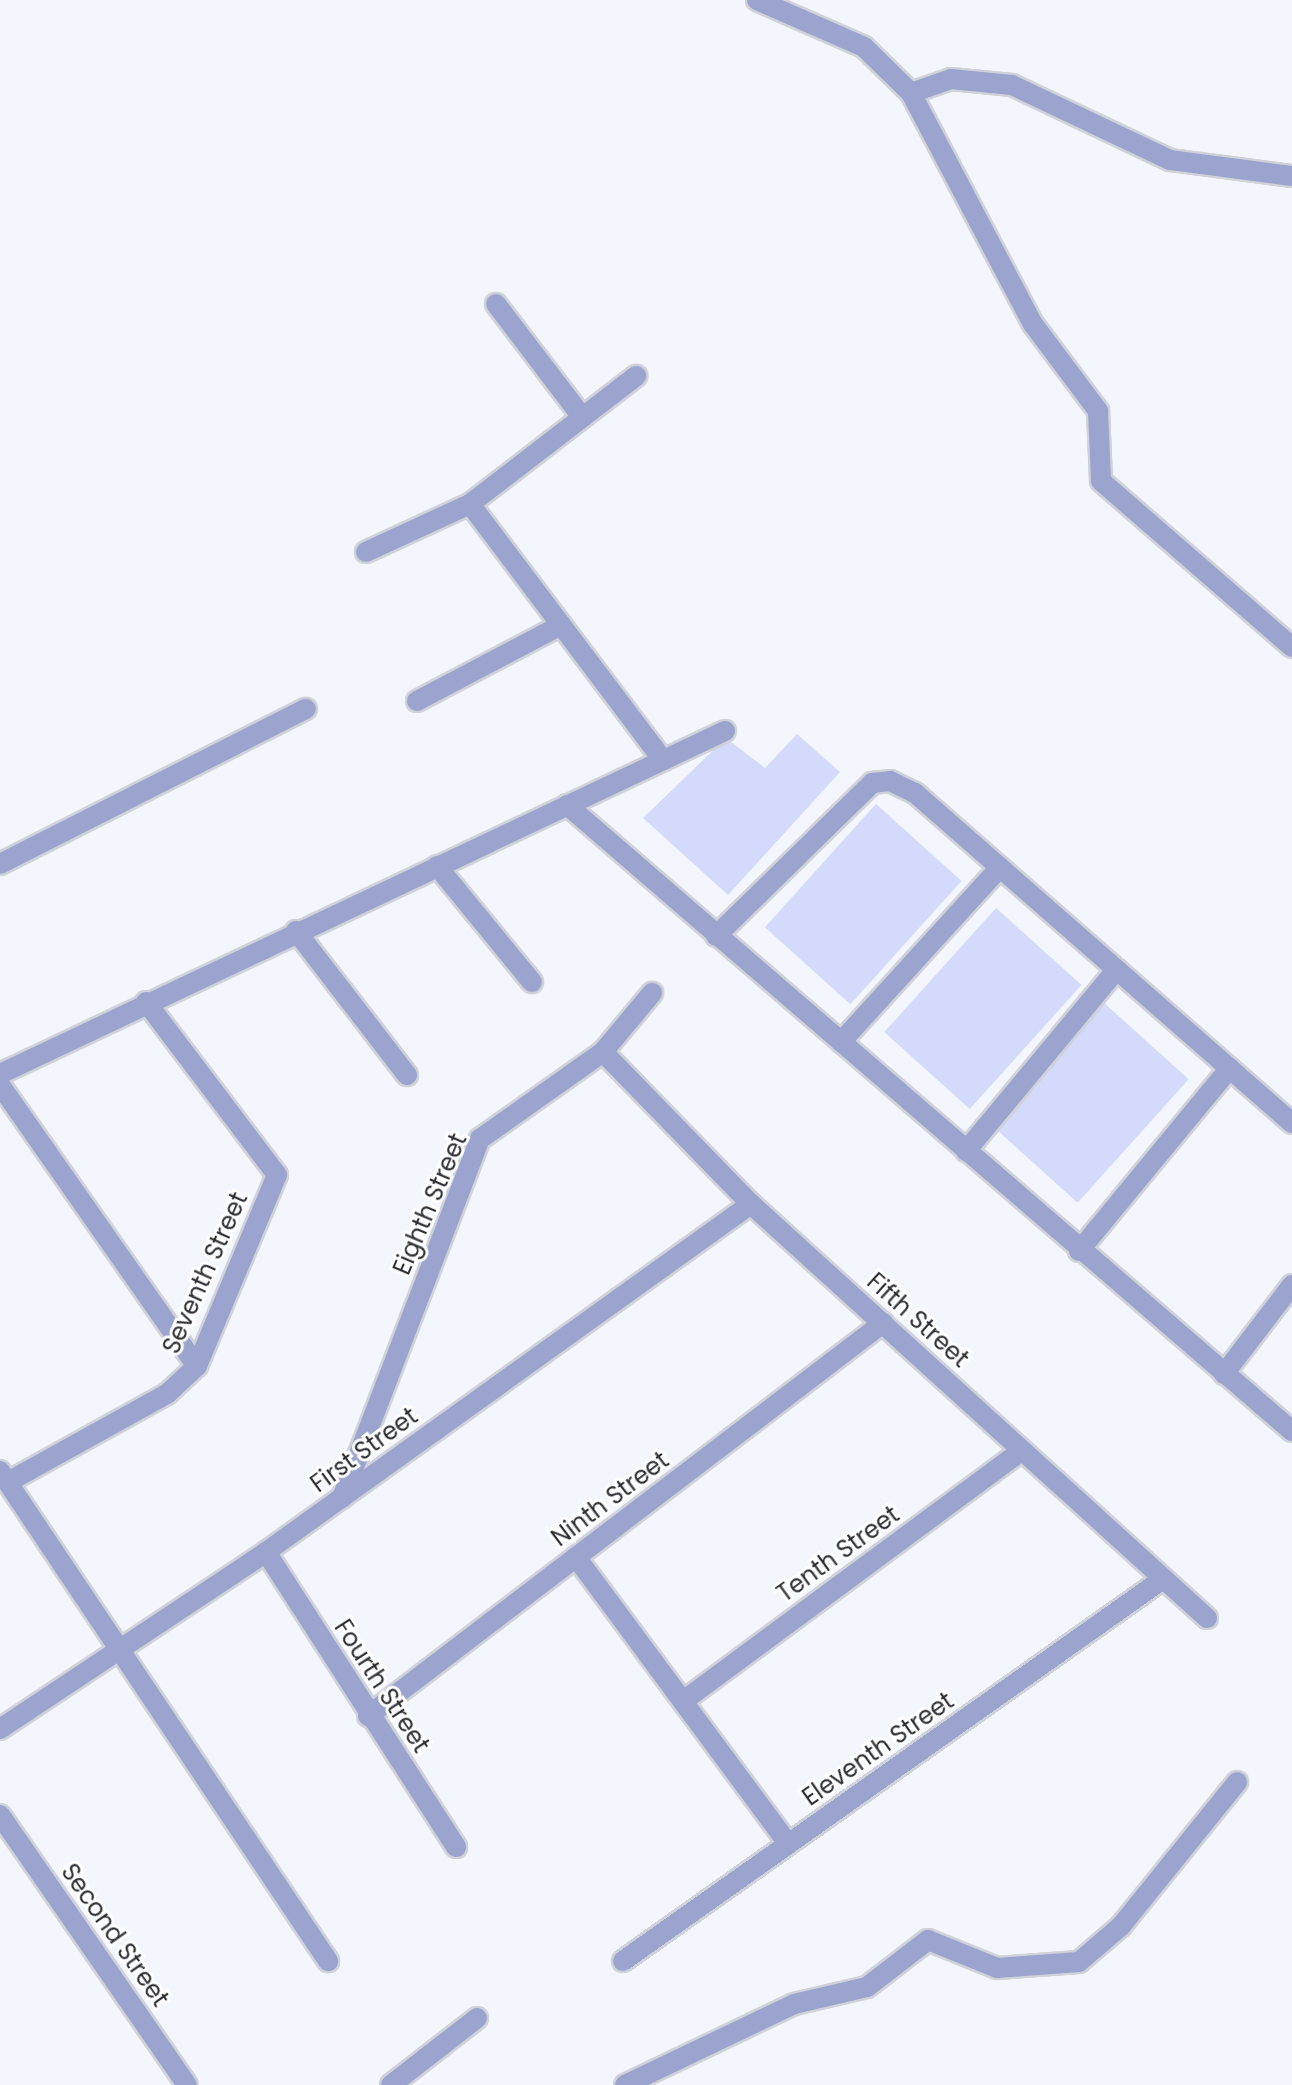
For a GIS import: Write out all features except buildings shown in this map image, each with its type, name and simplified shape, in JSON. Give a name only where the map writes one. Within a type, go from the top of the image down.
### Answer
[{"type":"street","points":[[757,0],[864,47],[911,93],[1033,324],[1098,411],[1101,481],[1292,647]]},
{"type":"street","points":[[911,93],[951,79],[1012,85],[1170,160],[1292,176]]},
{"type":"street","points":[[496,304],[582,417]]},
{"type":"street","points":[[366,552],[470,504],[636,376]]},
{"type":"street","points":[[470,504],[663,760]]},
{"type":"street","points":[[417,701],[561,625]]},
{"type":"street","points":[[0,864],[306,709]]},
{"type":"street","points":[[0,1074],[296,931],[725,731]]},
{"type":"street","points":[[716,936],[872,783],[890,781],[915,793],[1292,1123]]},
{"type":"street","points":[[567,805],[1079,1251],[1292,1431]]},
{"type":"street","points":[[437,866],[532,982]]},
{"type":"street","points":[[841,1042],[1000,867]]},
{"type":"street","points":[[296,931],[407,1075]]},
{"type":"street","points":[[966,1151],[1117,969]]},
{"type":"street","name":"Eighth Street","points":[[341,1499],[480,1139],[603,1052],[652,993]]},
{"type":"street","name":"Seventh Street","points":[[4,1476],[167,1394],[197,1366],[277,1175],[146,1002]]},
{"type":"street","name":"Fifth Street","points":[[603,1052],[751,1204],[1207,1618]]},
{"type":"street","points":[[1079,1251],[1230,1068]]},
{"type":"street","points":[[0,1085],[197,1366]]},
{"type":"street","name":"First Street","points":[[0,1729],[119,1654],[266,1552],[751,1204]]},
{"type":"street","points":[[1224,1374],[1292,1285]]},
{"type":"street","name":"Ninth Street","points":[[368,1716],[883,1323]]},
{"type":"street","name":"Tenth Street","points":[[686,1699],[1022,1450]]},
{"type":"street","points":[[4,1476],[119,1654],[328,1961]]},
{"type":"street","name":"Fourth Street","points":[[266,1552],[368,1716],[456,1847]]},
{"type":"street","points":[[576,1557],[686,1699],[788,1844]]},
{"type":"street","name":"Eleventh Street","points":[[623,1961],[1163,1579]]},
{"type":"street","points":[[625,2085],[794,2004],[867,1987],[928,1940],[997,1968],[1079,1962],[1121,1926],[1237,1782]]},
{"type":"street","name":"Second Street","points":[[0,1815],[187,2085]]},
{"type":"street","points":[[391,2085],[477,2018]]}]
